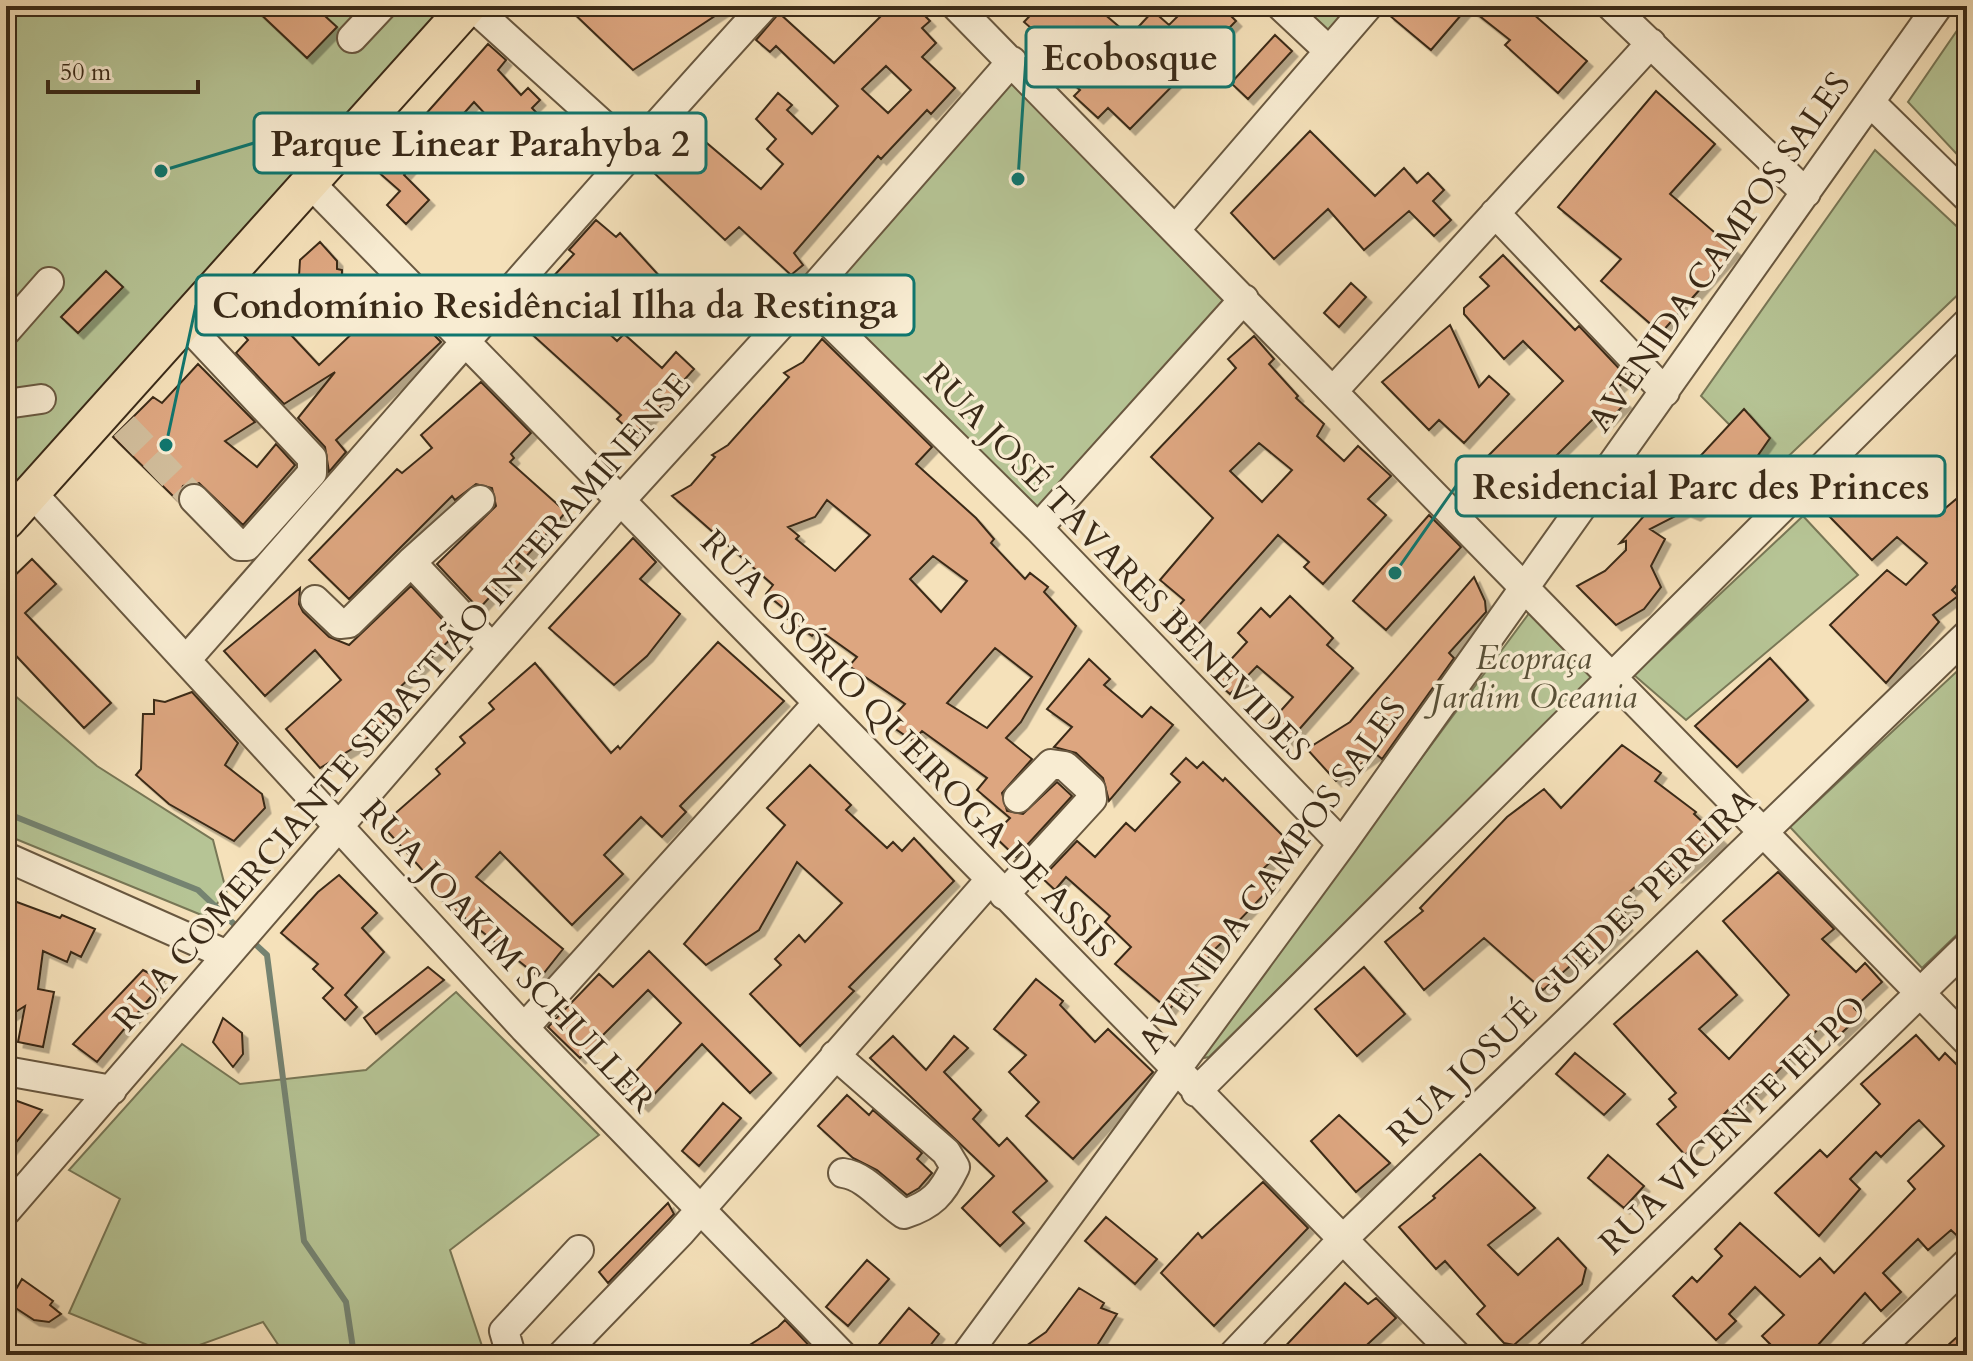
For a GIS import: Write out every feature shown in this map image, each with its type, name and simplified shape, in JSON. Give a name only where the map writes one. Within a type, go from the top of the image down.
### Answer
[{"type":"main road","points":[[6,521],[32,493],[116,418],[185,323],[470,6]]},
{"type":"street","points":[[352,38],[382,6]]},
{"type":"street","points":[[470,6],[632,151]]},
{"type":"street","points":[[186,660],[468,342],[632,151],[764,6]]},
{"type":"street","points":[[956,6],[1614,676],[1967,1041]]},
{"type":"street","points":[[1281,6],[1329,51]]},
{"type":"street","points":[[1176,229],[1368,6]]},
{"type":"street","points":[[1611,6],[1806,193]]},
{"type":"street","name":"AVENIDA CAMPOS SALES","points":[[966,1355],[1174,1068],[1342,844],[1938,6]]},
{"type":"street","points":[[1334,390],[1651,43]]},
{"type":"street","name":"RUA COMERCIANTE SEBASTIÃO INTERAMINENSE","points":[[6,1211],[620,501],[805,298],[1012,61]]},
{"type":"street","points":[[1870,102],[1967,197]]},
{"type":"street","name":"RUA OSÓRIO QUEIROGA DE ASSIS","points":[[310,183],[1456,1355]]},
{"type":"street","points":[[1495,213],[1665,392]]},
{"type":"street","points":[[6,331],[49,282]]},
{"type":"street","name":"RUA JOSÉ TAVARES BENEVIDES","points":[[805,298],[1038,528],[1342,844]]},
{"type":"street","points":[[1038,528],[1244,299]]},
{"type":"street","points":[[185,323],[312,458],[312,473],[247,546],[240,546],[194,499]]},
{"type":"street","points":[[1196,1092],[1967,323]]},
{"type":"street","points":[[6,404],[41,399]]},
{"type":"street","name":"RUA JOAKIM SCHULLER","points":[[32,493],[524,1028],[842,1355]]},
{"type":"street","points":[[315,600],[340,624],[349,623],[480,500]]},
{"type":"street","points":[[411,562],[492,648]]},
{"type":"street","name":"RUA JOSUÉ GUEDES PEREIRA","points":[[1233,1355],[1342,1240],[1967,635]]},
{"type":"street","points":[[524,1028],[818,703]]},
{"type":"street","points":[[562,1355],[699,1210],[835,1055],[997,888],[1092,799],[1091,790],[1065,766],[1051,764],[1018,798]]},
{"type":"street","points":[[6,857],[227,955]]},
{"type":"street","name":"RUA VICENTE IELPO","points":[[1549,1355],[1967,947]]},
{"type":"street","points":[[835,1055],[946,1152],[955,1167],[944,1190],[928,1206],[904,1214],[879,1197],[858,1175],[843,1173]]},
{"type":"street","points":[[6,1071],[112,1090]]},
{"type":"street","points":[[511,1355],[504,1331],[579,1250]]},
{"type":"street","points":[[1873,1355],[1967,1263]]},
{"type":"green space","points":[[6,6],[466,6],[6,515]]},
{"type":"green space","points":[[1298,6],[1353,6],[1328,34]]},
{"type":"green space","points":[[1967,16],[1967,165],[1908,102]]},
{"type":"green space","points":[[1012,61],[1244,299],[1038,528],[805,298]]},
{"type":"green space","points":[[1875,150],[1967,236],[1967,286],[1774,470],[1701,396]]},
{"type":"green space","points":[[1803,516],[1858,575],[1686,720],[1634,675]]},
{"type":"green space","name":"Ecopraça Jardim Oceania","points":[[1530,612],[1596,678],[1209,1057],[1198,1059]]},
{"type":"green space","points":[[1967,662],[1967,925],[1922,968],[1790,827]]},
{"type":"green space","points":[[6,688],[97,766],[213,840],[227,894],[204,916],[6,835]]},
{"type":"green space","points":[[456,992],[599,1135],[450,1250],[485,1355],[285,1355],[263,1322],[172,1355],[69,1313],[120,1199],[69,1170],[182,1044],[240,1084],[366,1070]]},
{"type":"building","points":[[252,6],[314,6],[337,27],[307,58]]},
{"type":"building","points":[[566,6],[730,6],[633,70]]},
{"type":"building","points":[[891,6],[915,6],[930,21],[922,28],[936,43],[922,57],[955,88],[931,114],[927,110],[881,159],[878,156],[794,253],[803,265],[791,275],[739,227],[725,240],[653,172],[671,153],[661,145],[682,122],[761,189],[783,164],[767,149],[776,139],[756,119],[778,93],[792,105],[787,110],[812,134],[838,106],[776,46],[770,52],[756,40],[779,13],[834,63]],"holes":[[[886,66],[911,90],[888,113],[862,89]]]},
{"type":"building","points":[[1039,6],[1095,6],[1130,36],[1153,11],[1169,25],[1188,6],[1221,6],[1236,21],[1130,129],[1108,108],[1098,118],[1074,96],[1080,90],[1054,67],[1063,56],[1024,22]]},
{"type":"building","points":[[1397,6],[1524,6],[1587,61],[1558,93],[1505,45],[1510,40],[1468,7],[1431,50],[1389,15]]},
{"type":"building","points":[[1275,35],[1292,51],[1248,99],[1231,83]]},
{"type":"building","points":[[488,44],[506,60],[498,70],[521,95],[528,88],[540,100],[532,108],[546,123],[518,149],[474,102],[457,121],[455,118],[404,175],[429,200],[406,224],[387,205],[400,191],[376,170]]},
{"type":"building","points":[[1656,91],[1715,144],[1670,194],[1735,250],[1661,333],[1601,281],[1621,259],[1558,207]]},
{"type":"building","points":[[1310,131],[1375,196],[1404,168],[1417,183],[1428,173],[1444,190],[1433,201],[1451,220],[1434,236],[1409,211],[1364,250],[1328,209],[1274,259],[1231,213]]},
{"type":"building","points":[[596,220],[616,237],[620,233],[674,292],[644,320],[609,281],[583,309],[617,341],[624,334],[662,368],[676,352],[694,369],[635,435],[617,419],[621,415],[525,328],[548,303],[537,294],[574,254],[569,250]]},
{"type":"building","points":[[320,242],[337,261],[337,269],[342,270],[341,307],[332,298],[314,312],[298,292],[300,260]]},
{"type":"building","points":[[1503,255],[1575,330],[1579,326],[1628,378],[1614,391],[1626,403],[1606,423],[1597,415],[1547,465],[1568,485],[1555,499],[1527,474],[1501,503],[1468,476],[1563,381],[1523,341],[1504,359],[1464,314],[1464,308],[1489,286],[1480,277]]},
{"type":"building","points":[[106,271],[123,287],[78,333],[61,317]]},
{"type":"building","points":[[1351,283],[1366,297],[1339,327],[1324,313]]},
{"type":"building","points":[[398,299],[441,342],[336,440],[346,452],[329,472],[325,447],[298,418],[335,372],[284,404],[236,353],[248,340],[237,328],[262,304],[319,365],[360,326],[350,316],[364,302],[379,318]]},
{"type":"building","points":[[1450,325],[1479,387],[1489,376],[1509,394],[1464,443],[1439,420],[1429,430],[1382,382]]},
{"type":"building","points":[[1254,336],[1274,359],[1269,364],[1298,396],[1296,398],[1324,424],[1317,436],[1344,461],[1358,446],[1391,476],[1368,499],[1386,515],[1323,584],[1304,567],[1309,562],[1278,535],[1194,629],[1174,611],[1184,600],[1160,580],[1213,518],[1151,457],[1236,368],[1228,359]],"holes":[[[1259,443],[1292,470],[1262,502],[1230,471]]]},
{"type":"building","points":[[822,339],[932,447],[916,464],[976,518],[994,539],[991,543],[1025,579],[1030,573],[1048,587],[1044,592],[1076,626],[1021,722],[1006,738],[1032,759],[1002,793],[1007,811],[1023,814],[1057,782],[1072,796],[1016,857],[993,835],[1010,818],[977,790],[987,778],[922,731],[913,741],[887,723],[905,704],[849,666],[857,657],[818,629],[812,636],[788,619],[792,615],[766,594],[773,585],[672,496],[691,485],[715,457],[712,455],[728,445],[789,377],[784,373],[803,362]],"holes":[[[827,500],[870,535],[835,571],[796,539],[799,536],[788,527],[815,517]],[[933,556],[967,581],[941,612],[910,579]],[[995,648],[1032,677],[987,728],[947,703]]]},
{"type":"building","points":[[198,364],[255,422],[225,441],[257,467],[276,444],[295,465],[243,525],[199,483],[183,486],[177,500],[113,437],[153,397],[162,403]]},
{"type":"building","points":[[481,382],[531,433],[511,454],[514,458],[510,462],[566,512],[479,609],[437,564],[496,506],[492,488],[476,484],[455,500],[452,496],[349,599],[309,560],[397,469],[402,473],[432,448],[421,435]]},
{"type":"building","points":[[1744,409],[1770,438],[1738,484],[1695,515],[1685,511],[1650,529],[1665,539],[1651,566],[1661,587],[1644,609],[1616,625],[1577,586],[1605,571],[1626,550],[1626,541],[1620,543],[1644,516],[1635,510],[1667,492]]},
{"type":"building","points":[[1878,458],[1936,516],[1967,490],[1967,575],[1952,590],[1958,596],[1933,615],[1939,622],[1886,683],[1830,625],[1887,570],[1906,585],[1927,563],[1897,537],[1872,560],[1827,514],[1858,485]]},
{"type":"building","points":[[1429,515],[1461,547],[1386,630],[1353,601]]},
{"type":"building","points":[[633,538],[656,562],[640,579],[680,614],[647,656],[614,685],[549,628]]},
{"type":"building","points":[[32,559],[56,584],[25,613],[111,703],[84,728],[6,645],[6,584]]},
{"type":"building","points":[[1474,577],[1485,601],[1486,612],[1449,653],[1454,658],[1382,759],[1376,754],[1336,781],[1307,749],[1350,722]]},
{"type":"building","points":[[411,586],[456,634],[396,691],[407,702],[362,743],[320,768],[286,729],[341,680],[315,650],[265,696],[224,651],[300,588],[299,604],[303,612],[329,637],[349,645]]},
{"type":"building","points":[[1290,596],[1333,638],[1327,645],[1353,668],[1289,741],[1269,724],[1293,697],[1257,666],[1230,694],[1213,679],[1247,642],[1238,633],[1261,608],[1270,617]]},
{"type":"building","points":[[718,642],[784,701],[680,806],[686,812],[662,837],[641,817],[604,855],[623,874],[572,925],[500,852],[476,877],[563,949],[540,978],[430,890],[435,884],[382,825],[440,774],[436,769],[465,743],[460,737],[494,709],[489,703],[535,663],[611,753],[618,746],[620,749]]},
{"type":"building","points":[[1770,658],[1808,700],[1737,767],[1695,726]]},
{"type":"building","points":[[1089,659],[1110,679],[1104,685],[1142,717],[1151,707],[1173,725],[1109,801],[1103,778],[1076,753],[1054,747],[1072,727],[1047,709]]},
{"type":"building","points":[[192,692],[238,743],[225,765],[262,794],[265,808],[234,841],[169,804],[136,775],[141,769],[143,714],[154,714],[154,700],[165,702]]},
{"type":"building","points":[[1622,745],[1661,773],[1655,781],[1696,812],[1694,814],[1722,840],[1677,877],[1665,877],[1660,865],[1628,893],[1636,903],[1619,917],[1627,925],[1594,958],[1587,951],[1543,990],[1484,938],[1424,990],[1385,942],[1423,911],[1420,908],[1507,817],[1544,789],[1561,808]]},
{"type":"building","points":[[1186,758],[1197,768],[1203,762],[1223,781],[1225,778],[1290,843],[1261,871],[1274,884],[1229,931],[1231,934],[1214,950],[1169,1010],[1115,964],[1131,947],[1105,922],[1110,916],[1066,877],[1055,890],[1042,878],[1077,841],[1095,857],[1126,823],[1135,831],[1180,782],[1171,774]]},
{"type":"building","points":[[810,765],[851,805],[846,810],[887,848],[893,842],[902,851],[914,838],[954,881],[849,987],[854,991],[800,1046],[750,994],[781,965],[775,959],[799,935],[805,942],[842,903],[797,862],[759,930],[706,965],[684,944],[785,825],[767,808]]},
{"type":"building","points":[[1778,872],[1834,929],[1822,939],[1856,972],[1865,963],[1882,982],[1854,1008],[1861,1015],[1834,1040],[1821,1026],[1735,1116],[1729,1109],[1685,1155],[1657,1124],[1676,1107],[1669,1099],[1676,1093],[1614,1024],[1697,951],[1737,995],[1699,1029],[1729,1059],[1789,995],[1723,921]]},
{"type":"building","points":[[339,875],[377,913],[362,928],[384,952],[345,995],[357,1007],[345,1020],[323,998],[333,988],[313,969],[318,964],[281,933],[318,892]]},
{"type":"building","points":[[6,898],[95,929],[81,957],[71,952],[67,962],[43,951],[38,989],[54,992],[43,1047],[18,1042],[25,1006],[6,1018]]},
{"type":"building","points":[[649,951],[771,1073],[750,1093],[702,1044],[643,1106],[622,1086],[681,1023],[648,990],[580,1058],[548,1027],[599,974],[613,987]]},
{"type":"building","points":[[428,967],[444,980],[376,1034],[364,1018]]},
{"type":"building","points":[[1364,967],[1405,1014],[1357,1056],[1315,1009]]},
{"type":"building","points":[[143,970],[164,981],[97,1062],[73,1044]]},
{"type":"building","points":[[1036,979],[1063,1001],[1060,1005],[1095,1042],[1108,1029],[1153,1072],[1073,1159],[1026,1116],[1039,1102],[1009,1072],[1026,1055],[994,1029]]},
{"type":"building","points":[[223,1018],[242,1033],[243,1054],[233,1067],[213,1042]]},
{"type":"building","points":[[1916,1035],[1939,1060],[1945,1053],[1967,1075],[1967,1245],[1951,1230],[1928,1250],[1918,1239],[1883,1273],[1901,1292],[1881,1311],[1865,1293],[1817,1346],[1825,1355],[1781,1355],[1762,1336],[1784,1315],[1755,1287],[1729,1314],[1736,1321],[1716,1340],[1673,1296],[1692,1277],[1697,1282],[1722,1256],[1715,1249],[1740,1223],[1800,1277],[1820,1258],[1834,1273],[1915,1189],[1908,1181],[1944,1146],[1919,1120],[1881,1157],[1876,1152],[1850,1179],[1860,1189],[1819,1236],[1775,1193],[1820,1150],[1827,1157],[1880,1104],[1861,1084]]},
{"type":"building","points":[[893,1036],[926,1070],[954,1036],[968,1048],[944,1072],[981,1110],[973,1119],[999,1146],[1007,1138],[1047,1181],[1013,1212],[1024,1223],[1000,1246],[962,1208],[994,1176],[870,1058]]},
{"type":"building","points":[[1575,1053],[1625,1094],[1604,1115],[1556,1074]]},
{"type":"building","points":[[847,1095],[869,1115],[873,1110],[922,1153],[917,1159],[932,1173],[919,1188],[907,1195],[877,1170],[853,1158],[818,1126]]},
{"type":"building","points":[[6,1097],[42,1110],[6,1155]]},
{"type":"building","points":[[723,1103],[741,1118],[699,1166],[682,1151]]},
{"type":"building","points":[[1339,1115],[1390,1163],[1356,1192],[1311,1141]]},
{"type":"building","points":[[1480,1154],[1535,1208],[1488,1245],[1518,1275],[1558,1238],[1586,1268],[1582,1284],[1514,1345],[1504,1343],[1477,1314],[1485,1306],[1445,1261],[1436,1269],[1399,1227],[1435,1198],[1433,1196]]},
{"type":"building","points":[[1608,1155],[1644,1186],[1624,1208],[1588,1178]]},
{"type":"building","points":[[1263,1182],[1308,1228],[1214,1326],[1161,1273],[1198,1233],[1202,1238]]},
{"type":"building","points":[[668,1203],[674,1214],[608,1283],[599,1272]]},
{"type":"building","points":[[1106,1217],[1157,1259],[1135,1284],[1085,1241]]},
{"type":"building","points":[[867,1260],[889,1279],[848,1326],[826,1307]]},
{"type":"building","points":[[22,1279],[53,1301],[50,1305],[61,1314],[49,1322],[34,1320],[8,1303]]},
{"type":"building","points":[[1345,1283],[1368,1304],[1376,1298],[1396,1318],[1356,1355],[1277,1355]]},
{"type":"building","points":[[1079,1288],[1104,1303],[1101,1308],[1117,1314],[1091,1355],[1013,1355],[1046,1332]]},
{"type":"building","points":[[909,1308],[939,1334],[923,1355],[870,1355]]},
{"type":"building","points":[[785,1320],[818,1355],[734,1355],[778,1327]]},
{"type":"building","points":[[1967,1328],[1967,1355],[1937,1355]]},
{"type":"waterway","points":[[6,813],[198,890],[236,926]]},
{"type":"waterway","points":[[254,943],[267,955],[304,1241],[346,1302],[354,1355]]},
{"type":"tunnel","points":[[124,426],[194,499]]},
{"type":"place","name":"Parque Linear Parahyba 2","points":[[161,171]]},
{"type":"place","name":"Ecobosque","points":[[1018,179]]},
{"type":"place","name":"Condomínio Residêncial Ilha da Restinga","points":[[166,445]]},
{"type":"place","name":"Residencial Parc des Princes","points":[[1395,573]]}]
